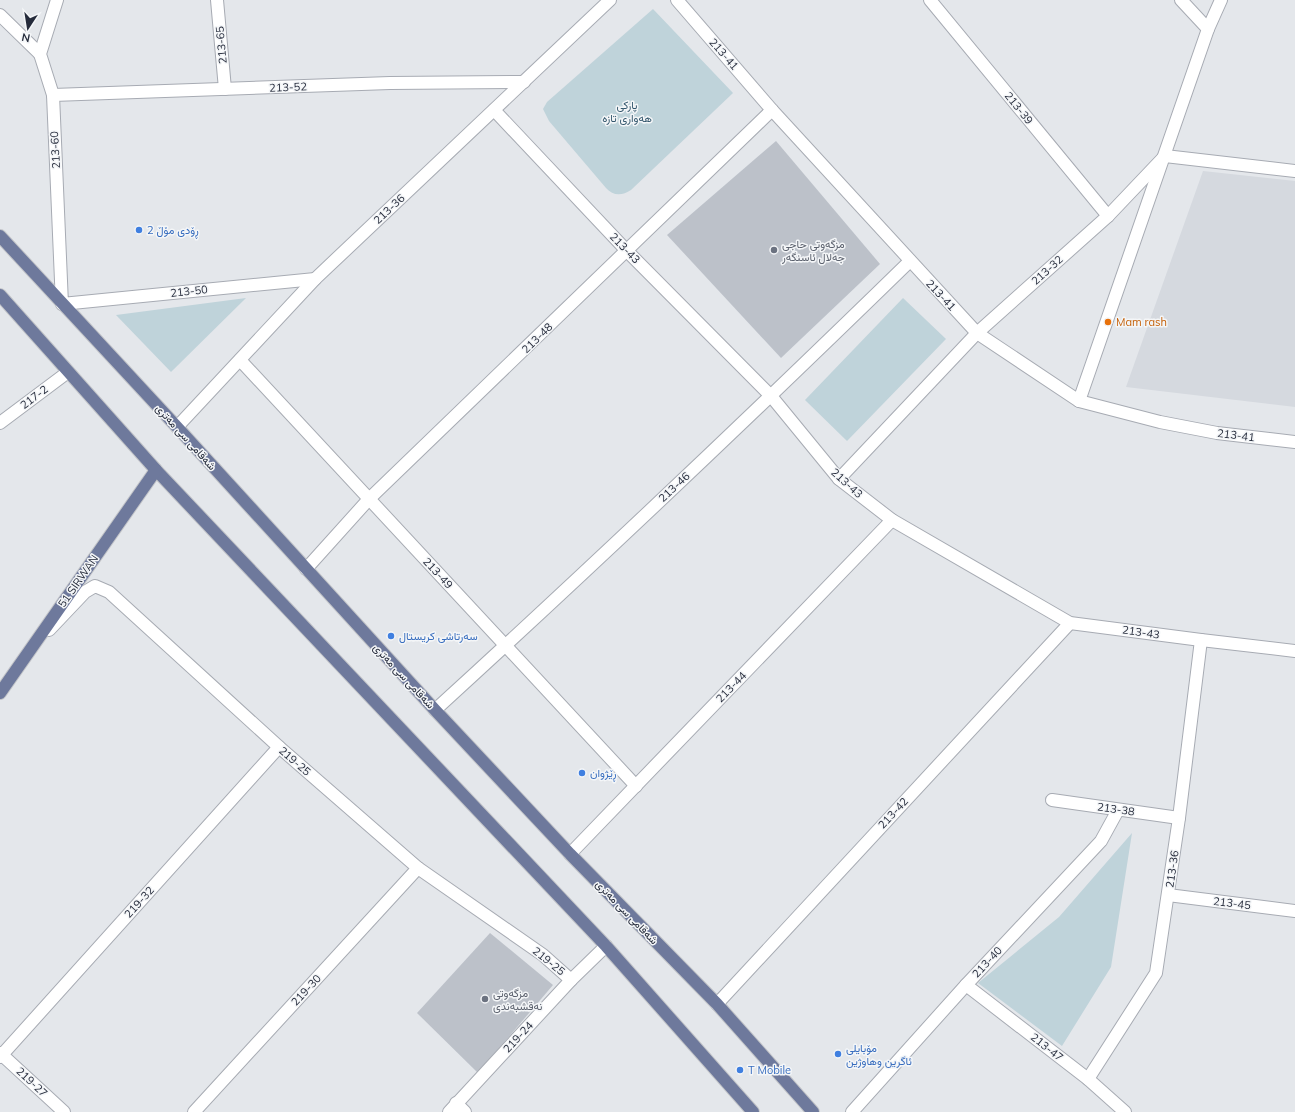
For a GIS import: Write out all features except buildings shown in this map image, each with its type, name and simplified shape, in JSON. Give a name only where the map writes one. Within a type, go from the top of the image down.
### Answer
[{"type":"main road","name":"شەقامی سی مەتری","points":[[0,236],[177,427],[435,710],[570,854],[717,1004],[813,1112]]},
{"type":"main road","points":[[0,295],[156,470],[606,946],[753,1112]]},
{"type":"main road","name":"51 SIRWAN","points":[[0,693],[156,470]]},
{"type":"street","points":[[0,15],[40,54],[57,0]]},
{"type":"street","name":"213-65","points":[[217,0],[225,89]]},
{"type":"street","name":"213-36","points":[[177,427],[315,279],[610,0]]},
{"type":"street","name":"213-41","points":[[677,0],[772,110],[977,333],[1079,401],[1160,422],[1217,433],[1295,442]]},
{"type":"street","name":"213-39","points":[[930,0],[1108,216]]},
{"type":"street","points":[[1181,0],[1208,29]]},
{"type":"street","points":[[1079,401],[1208,29],[1221,0]]},
{"type":"street","name":"213-60","points":[[40,54],[52,95],[62,304]]},
{"type":"street","name":"213-52","points":[[52,95],[390,83],[524,82]]},
{"type":"street","name":"213-43","points":[[494,110],[626,251],[771,396],[839,478],[892,520],[1070,623],[1295,651]]},
{"type":"street","name":"213-48","points":[[306,569],[369,500],[772,110]]},
{"type":"street","points":[[1165,156],[1295,171]]},
{"type":"street","name":"213-32","points":[[839,478],[977,333],[1108,216],[1165,156]]},
{"type":"street","name":"213-46","points":[[435,710],[771,396],[910,261]]},
{"type":"street","name":"213-50","points":[[62,304],[315,279]]},
{"type":"street","name":"213-49","points":[[240,360],[636,786]]},
{"type":"street","name":"217-2","points":[[0,423],[68,372]]},
{"type":"street","name":"213-44","points":[[570,854],[892,520]]},
{"type":"street","name":"219-25","points":[[33,647],[84,592],[95,586],[109,592],[279,746],[418,868],[543,955],[571,980]]},
{"type":"street","name":"213-42","points":[[717,1004],[1070,623]]},
{"type":"street","name":"213-36","points":[[1088,1079],[1156,973],[1179,818],[1201,640]]},
{"type":"street","name":"219-32","points":[[1,1055],[279,746]]},
{"type":"street","name":"213-38","points":[[1052,800],[1179,818]]},
{"type":"street","name":"213-40","points":[[852,1112],[966,985],[1100,841],[1118,810]]},
{"type":"street","name":"219-30","points":[[194,1112],[418,868]]},
{"type":"street","name":"213-45","points":[[1168,895],[1295,911]]},
{"type":"street","name":"219-24","points":[[452,1108],[571,980],[606,946]]},
{"type":"street","name":"213-47","points":[[966,985],[1088,1079],[1125,1112]]},
{"type":"street","name":"219-27","points":[[1,1055],[64,1112]]},
{"type":"street","points":[[452,1108],[465,1112]]},
{"type":"shaded area","points":[[1203,171],[1295,181],[1295,407],[1126,387]]},
{"type":"green space","name":"پارکی هەواری تازە","points":[[653,9],[733,93],[631,190],[621,194],[615,194],[606,188],[549,121],[543,109],[547,102]]},
{"type":"green space","points":[[246,298],[171,372],[116,315]]},
{"type":"green space","points":[[903,298],[946,339],[847,441],[805,400]]},
{"type":"green space","points":[[1132,833],[1111,967],[1062,1046],[978,983],[1059,917]]},
{"type":"place","name":"ڕۆدی مۆڵ 2","points":[[139,230]]},
{"type":"place","name":"مزگەوتی حاجی جەلال ئاسنگەر","points":[[774,250]]},
{"type":"place","name":"Mam rash","points":[[1108,322]]},
{"type":"place","name":"سەرتاشی کریستال","points":[[391,636]]},
{"type":"place","name":"ڕێژوان","points":[[582,773]]},
{"type":"place","name":"مزگەوتی نەقشبەندی","points":[[485,999]]},
{"type":"place","name":"مۆبایلی ئاگرین وهاوژین","points":[[838,1054]]},
{"type":"place","name":"T Mobile","points":[[740,1070]]}]
